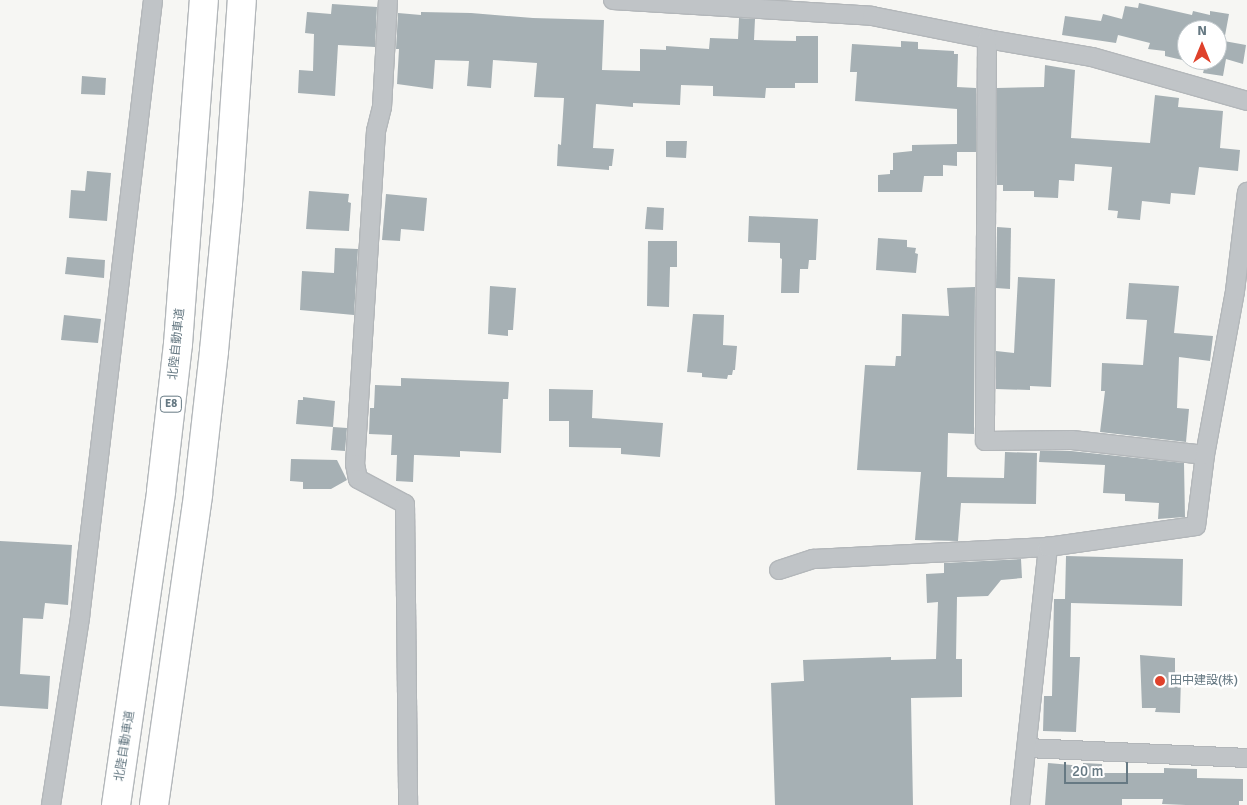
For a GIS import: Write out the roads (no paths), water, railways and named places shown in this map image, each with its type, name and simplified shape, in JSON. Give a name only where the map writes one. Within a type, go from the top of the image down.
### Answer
[{"type":"highway","name":"北陸自動車道","points":[[116,805],[162,491],[177,354],[204,0]]},
{"type":"highway","points":[[154,805],[198,494],[214,351],[228,203],[242,0]]},
{"type":"street","points":[[51,805],[80,617],[153,0]]},
{"type":"street","points":[[388,0],[382,107],[376,131],[355,464],[358,479],[405,504],[408,805]]},
{"type":"street","points":[[613,0],[872,16],[987,39],[1092,57],[1247,101]]},
{"type":"street","points":[[987,39],[985,440],[1072,440],[1205,455]]},
{"type":"street","points":[[779,570],[814,559],[1048,547],[1196,526],[1205,455],[1241,292],[1247,192]]},
{"type":"street","points":[[1020,805],[1048,547]]},
{"type":"street","points":[[1027,748],[1247,758]]},
{"type":"place","name":"田中建設(株)","points":[[1160,681]]}]
